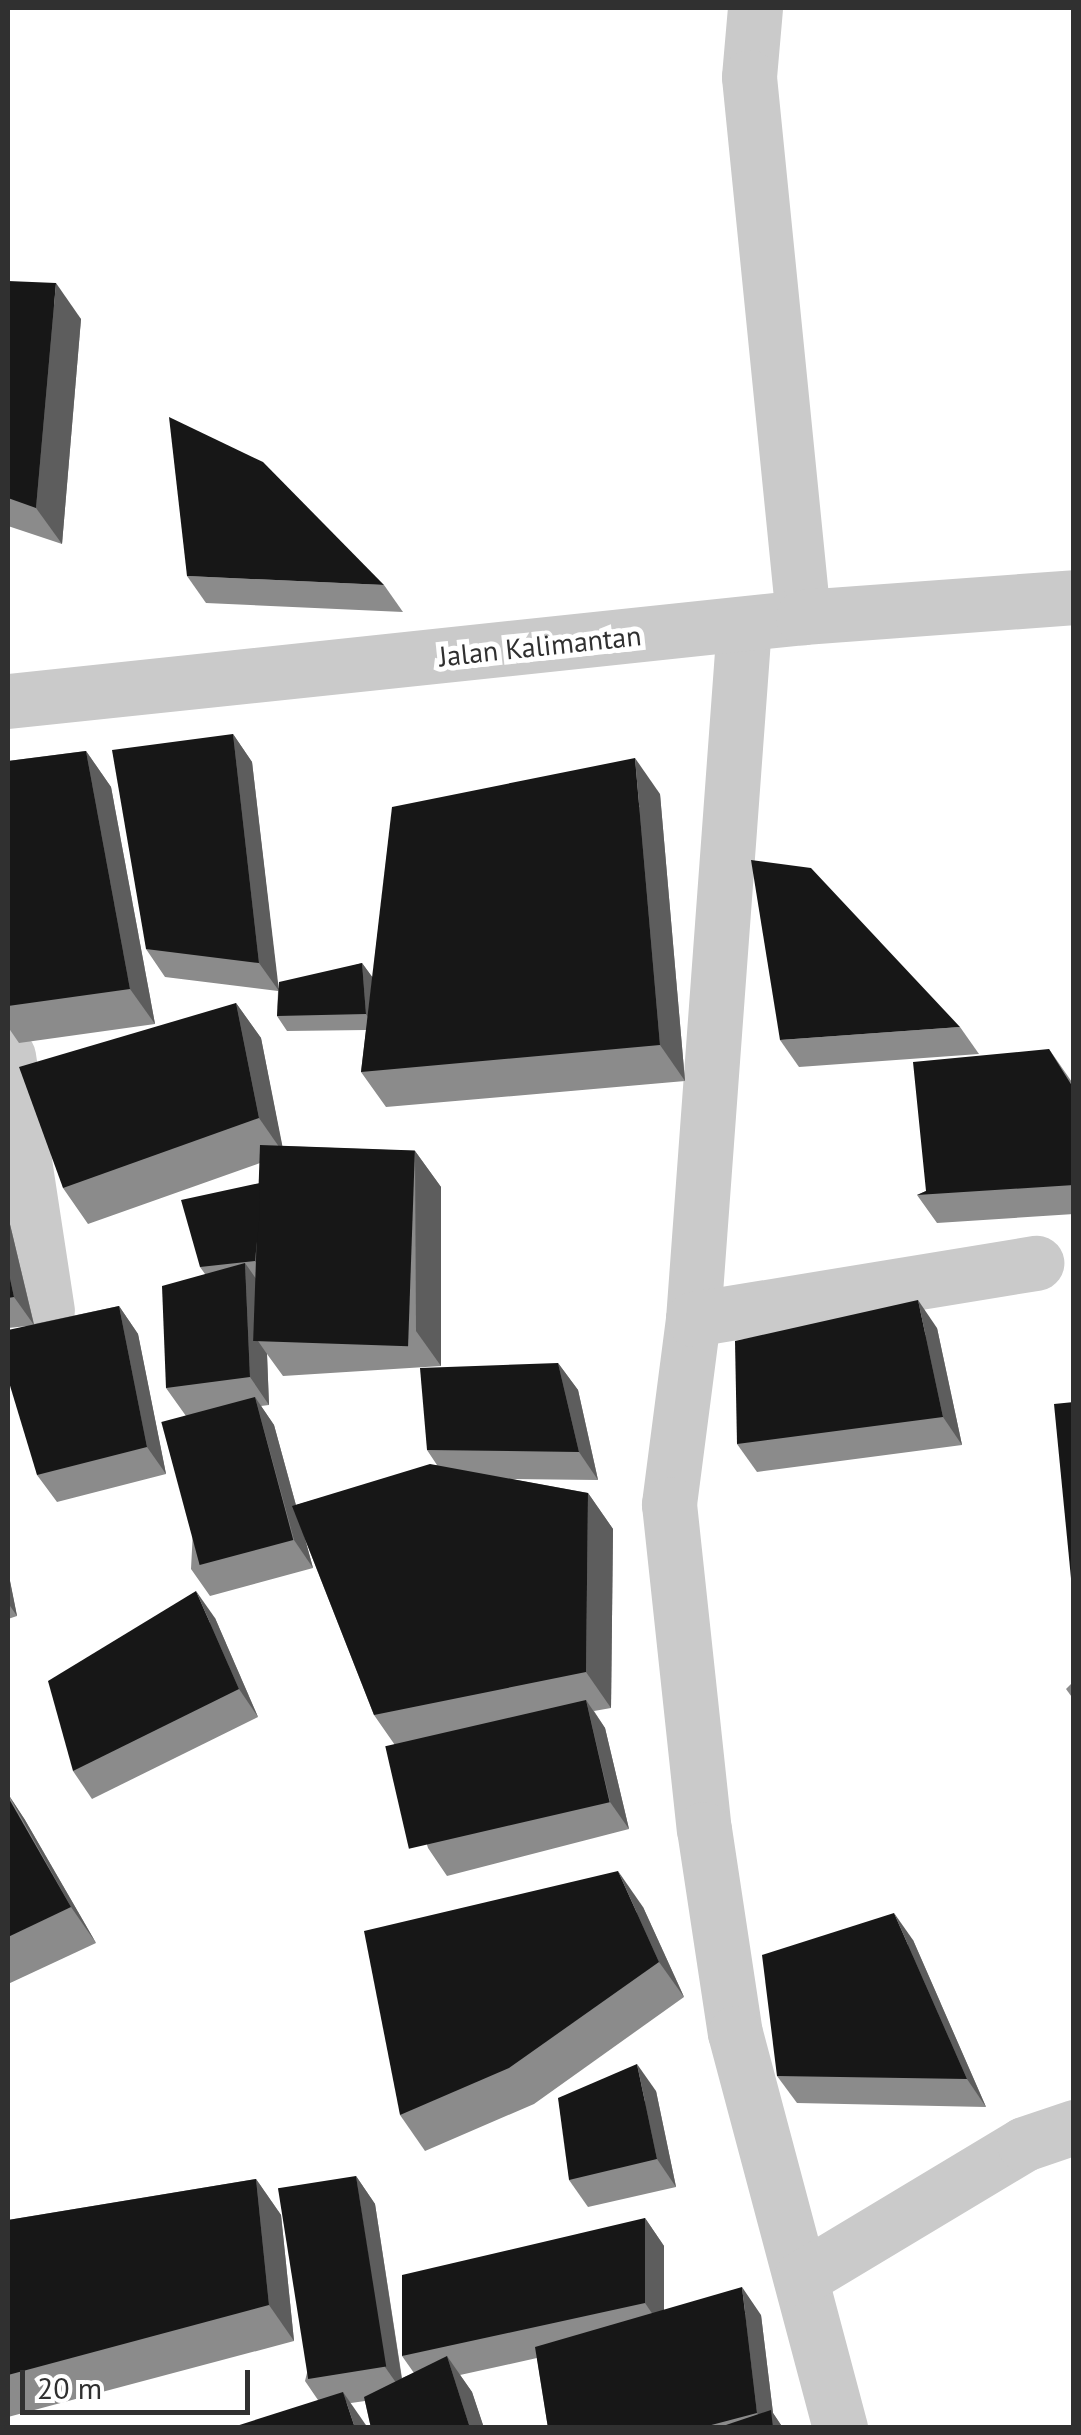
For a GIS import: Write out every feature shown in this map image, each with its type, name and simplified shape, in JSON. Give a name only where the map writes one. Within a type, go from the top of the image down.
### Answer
[{"type":"street","points":[[755,8],[748,77],[803,618]]},
{"type":"street","name":"Jalan Kalimantan","points":[[8,701],[803,618],[1074,598]]},
{"type":"street","points":[[744,625],[693,1319],[668,1504],[682,1652],[736,2033],[840,2428]]},
{"type":"street","points":[[8,1056],[47,1310]]},
{"type":"street","points":[[693,1319],[1036,1263]]},
{"type":"street","points":[[801,2278],[1024,2144],[1074,2126]]},
{"type":"building","points":[[8,281],[56,283],[36,508],[8,498]]},
{"type":"building","points":[[169,417],[263,462],[384,585],[187,576]]},
{"type":"building","points":[[233,734],[259,963],[146,949],[112,750]]},
{"type":"building","points":[[86,751],[130,989],[8,1006],[8,761]]},
{"type":"building","points":[[635,758],[660,1045],[361,1072],[392,807]]},
{"type":"building","points":[[751,860],[811,868],[960,1027],[780,1040]]},
{"type":"building","points":[[362,963],[366,1014],[277,1016],[279,982]]},
{"type":"building","points":[[236,1003],[259,1118],[63,1188],[19,1067]]},
{"type":"building","points":[[1049,1049],[1074,1089],[1074,1185],[917,1195],[926,1191],[913,1062]]},
{"type":"building","points":[[260,1145],[415,1150],[408,1346],[253,1341]]},
{"type":"building","points":[[260,1183],[255,1261],[200,1267],[181,1200]]},
{"type":"building","points":[[245,1263],[250,1377],[166,1388],[162,1286]]},
{"type":"building","points":[[8,1269],[14,1297],[8,1298]]},
{"type":"building","points":[[918,1300],[943,1417],[737,1444],[735,1341]]},
{"type":"building","points":[[119,1306],[147,1447],[37,1475],[8,1379],[8,1330]]},
{"type":"building","points":[[558,1363],[579,1452],[427,1450],[420,1368]]},
{"type":"building","points":[[255,1397],[293,1540],[200,1565],[161,1422]]},
{"type":"building","points":[[1074,1402],[1074,1609],[1054,1404]]},
{"type":"building","points":[[430,1464],[588,1493],[586,1672],[374,1715],[292,1506]]},
{"type":"building","points":[[196,1591],[239,1689],[73,1771],[48,1681]]},
{"type":"building","points":[[586,1700],[610,1802],[409,1849],[385,1746]]},
{"type":"building","points":[[8,1797],[71,1907],[8,1937]]},
{"type":"building","points":[[618,1871],[659,1962],[509,2068],[400,2115],[364,1931]]},
{"type":"building","points":[[894,1913],[967,2079],[777,2076],[762,1955]]},
{"type":"building","points":[[637,2064],[657,2159],[569,2180],[558,2098]]},
{"type":"building","points":[[356,2176],[386,2367],[308,2379],[278,2188]]},
{"type":"building","points":[[256,2179],[269,2305],[8,2375],[8,2220]]},
{"type":"building","points":[[645,2218],[645,2303],[402,2356],[402,2275]]},
{"type":"building","points":[[742,2287],[757,2413],[700,2428],[548,2428],[535,2347]]},
{"type":"building","points":[[447,2356],[470,2428],[371,2428],[364,2397]]},
{"type":"building","points":[[343,2392],[355,2428],[230,2428]]},
{"type":"building","points":[[771,2410],[773,2428],[717,2428]]}]
